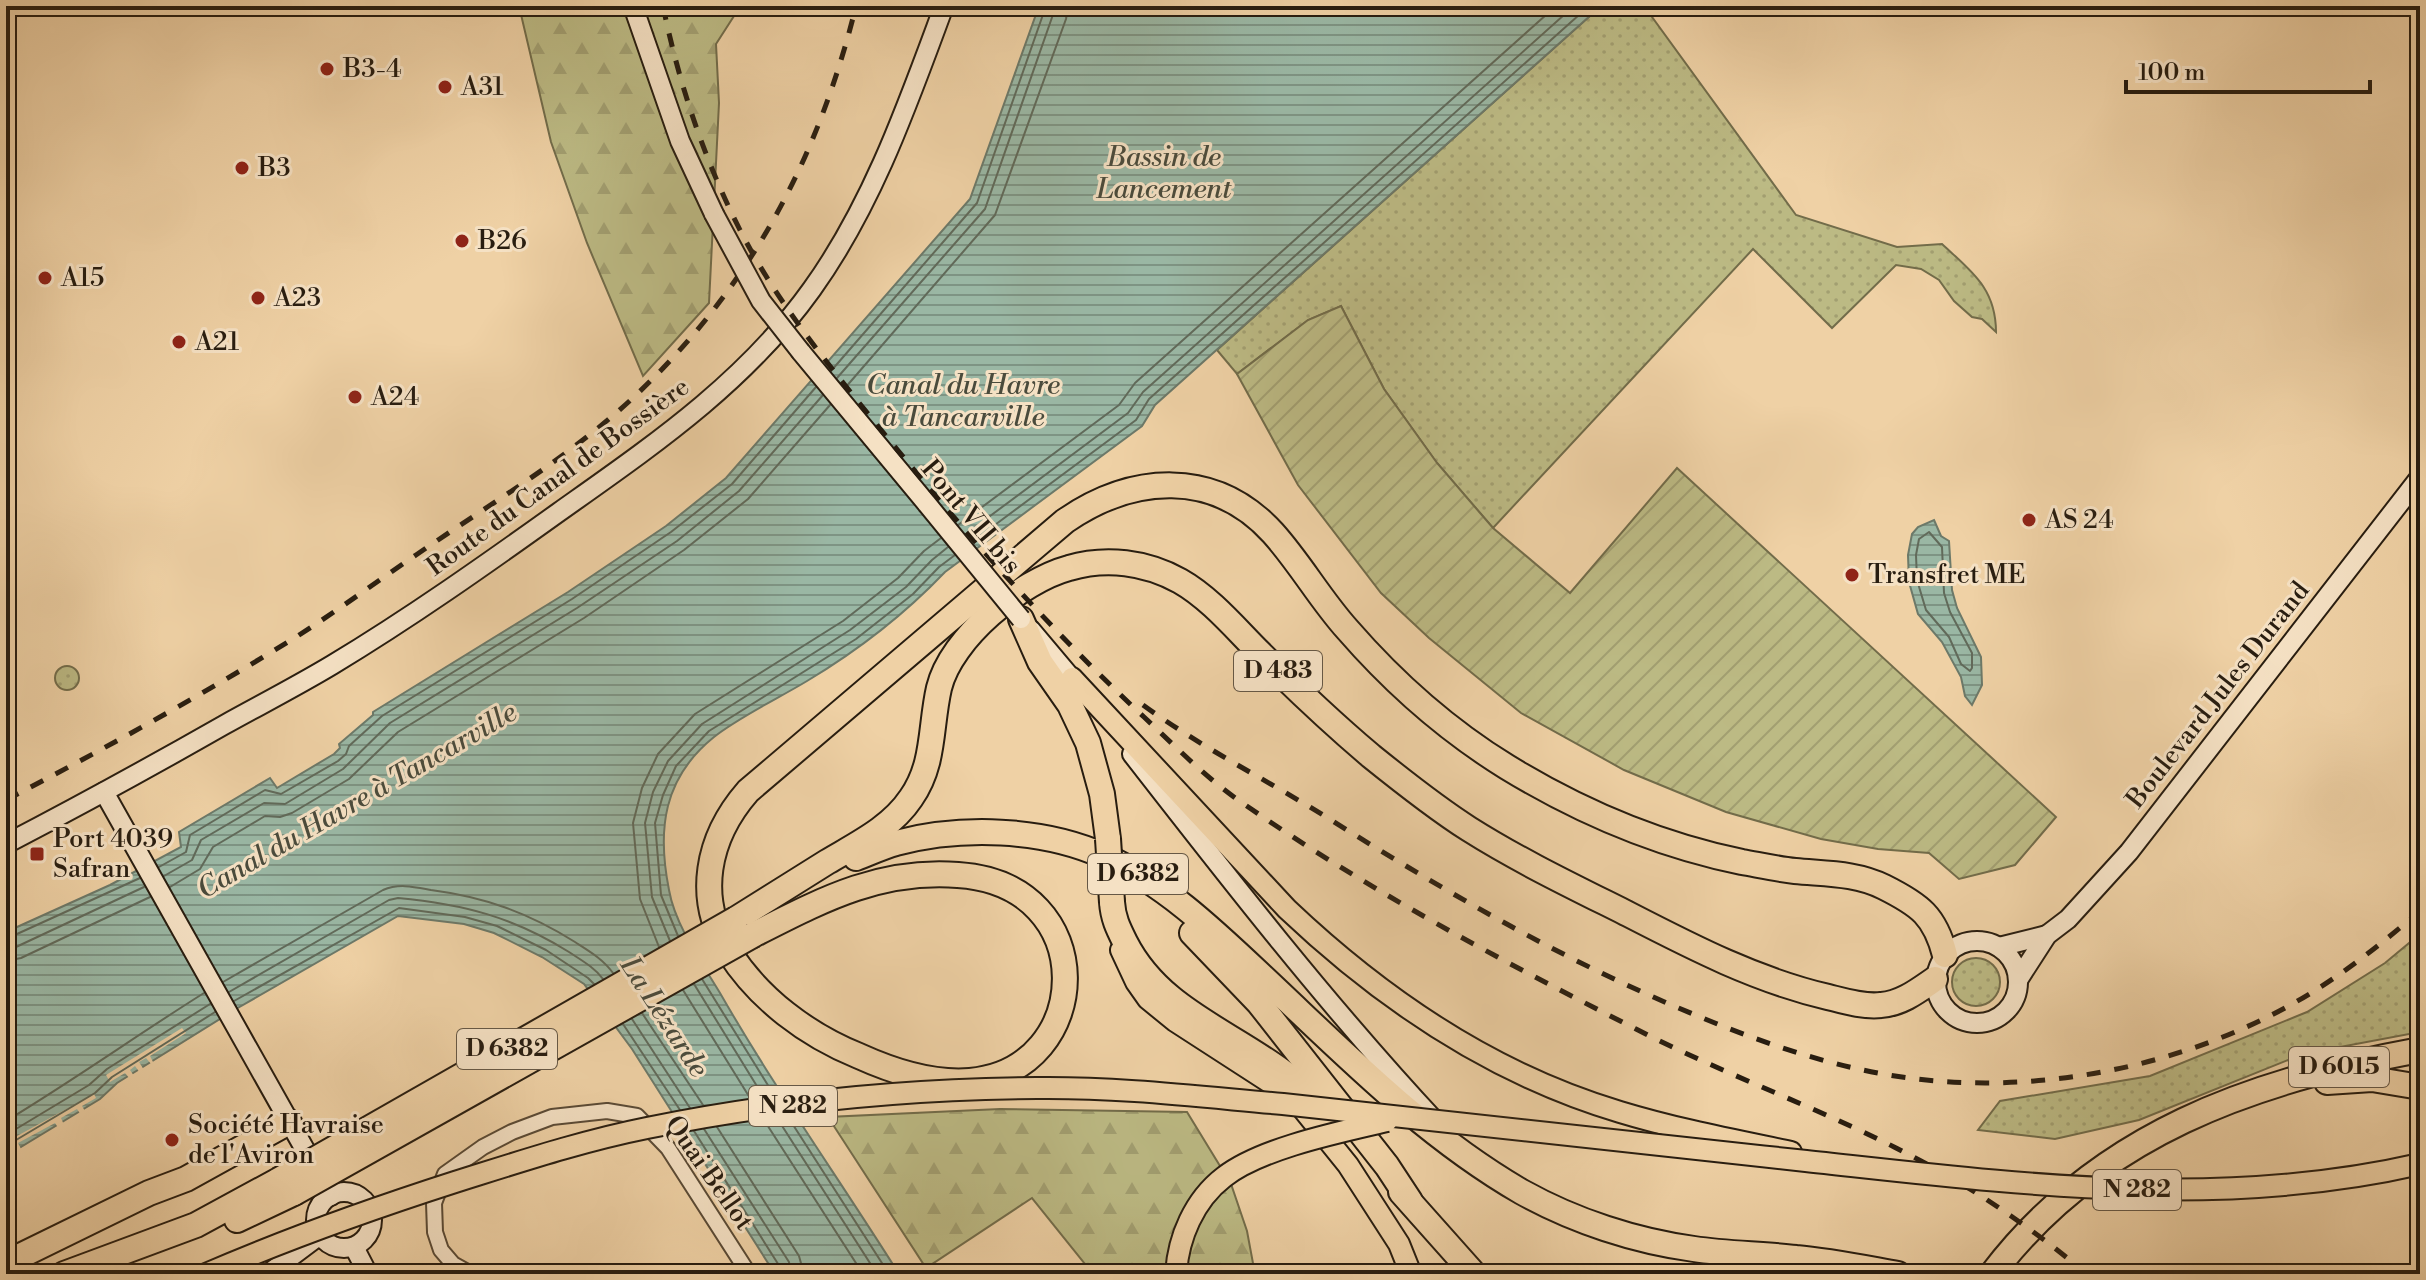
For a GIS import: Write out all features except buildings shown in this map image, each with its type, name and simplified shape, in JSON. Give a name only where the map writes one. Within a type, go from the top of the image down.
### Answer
[{"type":"highway","points":[[745,927],[897,876],[962,875],[1006,884],[1044,915],[1062,953],[1065,990],[1056,1019],[1042,1043],[1010,1069],[986,1078],[959,1081],[915,1075],[870,1061],[824,1040],[772,1002],[731,954],[710,907],[711,859],[722,827],[748,791],[1065,521],[1108,496],[1137,488],[1170,485],[1214,493],[1259,520],[1285,547],[1327,605],[1370,655],[1427,708],[1505,766],[1601,816],[1672,843],[1754,864],[1870,881],[1907,900],[1932,920],[1945,955]]},
{"type":"highway","name":"D 483","points":[[745,927],[879,831],[902,810],[925,771],[938,692],[946,668],[985,619],[1048,575],[1080,565],[1114,562],[1150,568],[1184,583],[1207,600],[1306,699],[1373,757],[1468,829],[1599,900],[1709,955],[1787,987],[1814,994],[1880,1006],[1897,1002],[1935,979]]},
{"type":"highway","points":[[1021,619],[1040,662],[1070,705],[1088,743],[1102,794],[1112,911],[1135,962],[1155,985],[1188,1013],[1278,1068],[1304,1089],[1410,1201]]},
{"type":"highway","name":"D 6382","points":[[101,1274],[218,1229],[745,927],[855,858],[895,843],[945,835],[987,833],[1032,836],[1071,845],[1103,855],[1142,876],[1188,909],[1373,1081],[1436,1134],[1523,1192],[1556,1208],[1612,1230],[1692,1249],[1798,1258],[1898,1274]]},
{"type":"highway","name":"D 6382","points":[[745,927],[896,858],[939,849],[993,847],[1036,851],[1072,859],[1136,891],[1195,935],[1259,1003],[1387,1166],[1410,1201],[1474,1274]]},
{"type":"highway","name":"D 6015","points":[[1992,1274],[2054,1208],[2121,1155],[2176,1122],[2258,1089],[2361,1061],[2420,1050]]},
{"type":"highway","points":[[2258,1089],[2372,1079],[2420,1087]]},
{"type":"highway","points":[[6,1263],[149,1193],[186,1179],[289,1122]]},
{"type":"highway","name":"D 6382","points":[[64,1274],[287,1187]]},
{"type":"main road","name":"Pont VII bis","points":[[633,6],[680,141],[714,214],[761,301],[835,395],[1072,678],[1226,874],[1383,1065],[1463,1151]]},
{"type":"main road","name":"Route du Canal de Bossière","points":[[6,844],[345,657],[483,567],[640,456],[717,395],[797,308],[847,233],[889,149],[944,6]]},
{"type":"main road","name":"Boulevard Jules Durand","points":[[2047,935],[2068,919],[2129,852],[2420,477]]},
{"type":"main road","points":[[1072,678],[1287,909],[1335,953],[1405,1009],[1501,1065],[1617,1112],[1854,1166]]},
{"type":"main road","points":[[112,788],[145,864],[331,1196]]},
{"type":"main road","points":[[1112,911],[1124,961],[1148,999],[1175,1021],[1294,1098],[1348,1165],[1399,1244],[1411,1274]]},
{"type":"main road","points":[[1999,947],[2047,935]]},
{"type":"main road","points":[[2018,980],[2012,961],[1999,947],[1973,941],[1960,944],[1945,955],[1935,979],[1936,992],[1951,1014],[1963,1021],[1989,1021],[2001,1015],[2010,1005],[2018,980],[2047,935]]},
{"type":"main road","name":"N 282","points":[[206,1274],[398,1201],[553,1151],[646,1128],[721,1115],[892,1094],[1038,1088],[1172,1094],[1994,1182],[2114,1190],[2224,1191],[2326,1182],[2420,1164]]},
{"type":"main road","points":[[1176,1274],[1177,1252],[1187,1223],[1224,1177],[1264,1156],[1403,1117]]},
{"type":"main road","points":[[354,1194],[371,1212],[367,1236],[354,1247],[332,1245],[320,1235],[317,1213],[331,1196],[354,1194]]},
{"type":"main road","points":[[268,1274],[320,1235]]},
{"type":"main road","points":[[354,1247],[368,1274]]},
{"type":"street","name":"Quai Bellot","points":[[471,1274],[453,1264],[441,1250],[435,1232],[434,1203],[445,1174],[483,1147],[512,1132],[552,1117],[607,1111],[637,1116],[668,1148],[749,1274]]},
{"type":"green space","points":[[519,6],[733,6],[734,16],[716,44],[719,103],[709,303],[643,376],[587,243],[551,142]]},
{"type":"green space","points":[[1601,6],[1644,6],[1796,215],[1897,247],[1942,244],[1972,272],[1987,292],[1992,303],[1996,332],[1954,301],[1939,280],[1921,269],[1896,265],[1832,328],[1753,249],[1493,528],[1437,463],[1384,389],[1341,306],[1308,320],[1237,374],[1217,350]]},
{"type":"green space","points":[[1341,306],[1384,389],[1437,463],[1493,528],[1570,593],[1677,468],[2056,817],[2015,865],[1959,879],[1929,853],[1878,849],[1821,839],[1726,812],[1624,770],[1521,713],[1429,638],[1381,593],[1298,485],[1237,374],[1308,320]]},
{"type":"green space","points":[[67,666],[76,669],[79,678],[76,687],[67,690],[58,687],[55,678],[58,669]]},
{"type":"green space","points":[[2420,934],[2420,1032],[2303,1054],[2139,1120],[2055,1139],[1978,1130],[2000,1101],[2150,1076],[2307,1012],[2385,963]]},
{"type":"green space","points":[[1976,958],[1985,959],[1993,965],[1999,973],[1999,991],[1993,999],[1985,1005],[1976,1006],[1967,1005],[1959,999],[1953,991],[1952,982],[1953,973],[1959,965],[1967,959]]},
{"type":"green space","points":[[1000,1109],[1187,1112],[1231,1184],[1247,1231],[1255,1274],[1148,1274],[1143,1268],[1136,1274],[1093,1274],[1032,1198],[926,1268],[828,1117]]},
{"type":"water","points":[[1039,6],[1601,6],[1155,405],[1142,426],[945,572],[862,645],[714,737],[697,753],[674,788],[665,826],[665,868],[672,903],[683,930],[763,1064],[899,1274],[775,1274],[632,1049],[584,984],[542,957],[494,933],[464,924],[398,916],[236,1009],[117,1083],[100,1099],[6,1156],[6,932],[110,885],[181,847],[179,832],[270,778],[277,788],[334,754],[340,748],[339,744],[373,712],[568,592],[666,526],[726,478],[970,199]]},
{"type":"water","points":[[1934,520],[1941,536],[1949,541],[1952,590],[1957,608],[1981,657],[1982,685],[1972,705],[1965,696],[1961,677],[1942,642],[1918,614],[1909,582],[1908,555],[1912,534],[1918,527]]},
{"type":"pier","points":[[182,1028],[186,1033],[150,1056],[154,1064],[146,1058],[139,1062],[144,1070],[140,1073],[135,1066],[130,1070],[134,1076],[130,1079],[125,1073],[110,1082],[106,1075]]},
{"type":"pier","points":[[94,1094],[96,1098],[82,1106],[86,1113],[81,1115],[77,1109],[61,1118],[64,1125],[59,1129],[55,1123],[18,1143],[22,1151],[17,1154],[13,1146],[6,1150],[6,1142]]},
{"type":"railway","points":[[663,6],[685,92],[715,176],[754,256],[786,307],[877,425],[1005,576],[1108,683],[1203,772],[1288,834],[1385,894],[1484,950],[1673,1047],[1896,1148],[1973,1191],[2087,1274]]},
{"type":"railway","points":[[6,800],[225,680],[296,637],[557,459],[636,395],[714,310],[775,217],[822,116],[856,6]]},
{"type":"railway","points":[[1143,705],[1189,736],[1413,870],[1580,962],[1667,1003],[1749,1036],[1832,1063],[1889,1075],[1993,1083],[2046,1080],[2098,1073],[2200,1046],[2294,1003],[2359,960],[2420,911]]},
{"type":"place","name":"B3-4","points":[[327,69]]},
{"type":"place","name":"A31","points":[[445,87]]},
{"type":"place","name":"B3","points":[[242,168]]},
{"type":"place","name":"B26","points":[[462,241]]},
{"type":"place","name":"A15","points":[[45,278]]},
{"type":"place","name":"A23","points":[[258,298]]},
{"type":"place","name":"A21","points":[[179,342]]},
{"type":"place","name":"A24","points":[[355,397]]},
{"type":"place","name":"AS 24","points":[[2029,520]]},
{"type":"place","name":"Transfret ME","points":[[1852,575]]},
{"type":"place","name":"Port 4039 Safran","points":[[37,854]]},
{"type":"place","name":"Société Havraise de l'Aviron","points":[[172,1140]]},
{"type":"water label","name":"Bassin de Lancement","points":[[1164,173]]},
{"type":"water label","name":"Canal du Havre à Tancarville","points":[[963,401]]},
{"type":"water label","name":"Canal du Havre à Tancarville","points":[[357,801]]},
{"type":"water label","name":"La Lézarde","points":[[664,1017]]}]
